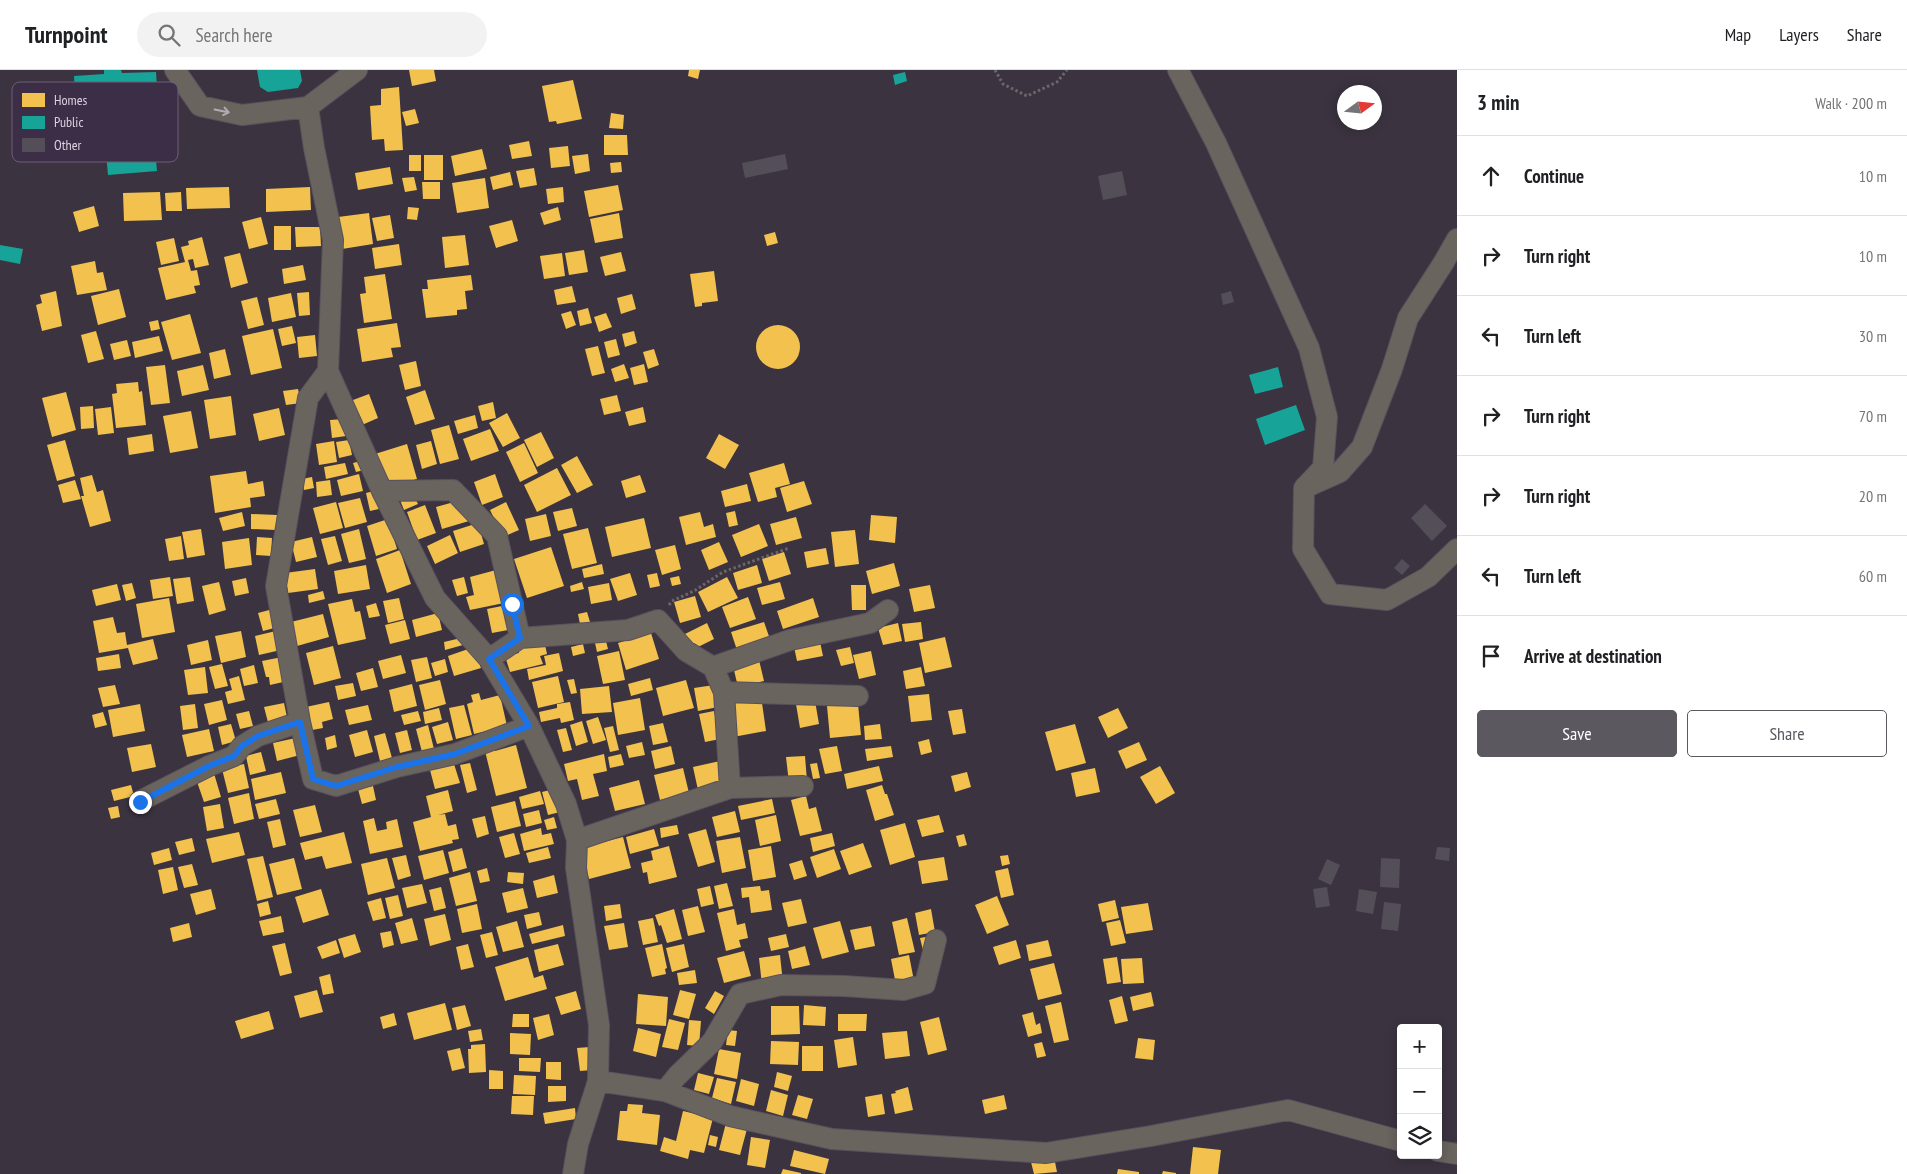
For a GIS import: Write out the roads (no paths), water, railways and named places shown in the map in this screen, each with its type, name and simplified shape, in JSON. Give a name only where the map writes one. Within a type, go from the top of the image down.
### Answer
[{"type":"street","points":[[175,70],[200,106],[242,115],[308,107],[357,70]]},
{"type":"street","points":[[1178,70],[1216,143],[1309,348],[1327,417],[1323,468],[1304,488],[1303,550],[1330,594],[1388,600],[1428,577],[1457,549]]},
{"type":"street","points":[[308,107],[314,148],[333,240],[328,371],[382,491],[435,598],[489,659],[529,726],[566,804],[577,840],[576,868],[599,1025],[598,1081],[578,1144],[573,1174]]},
{"type":"street","points":[[1304,488],[1340,472],[1362,447],[1392,369],[1408,318],[1457,239]]},
{"type":"street","points":[[328,371],[308,398],[276,586],[300,722],[313,779],[336,786],[397,767],[455,754],[529,726]]},
{"type":"street","points":[[382,491],[452,490],[497,536],[520,638]]},
{"type":"street","points":[[713,667],[790,640],[870,623],[888,610]]},
{"type":"street","points":[[489,659],[520,638],[628,630],[658,620],[686,650],[713,667],[724,692],[730,788]]},
{"type":"street","points":[[724,692],[858,696]]},
{"type":"street","points":[[140,802],[209,766],[234,756],[242,746],[258,736],[300,722]]},
{"type":"street","points":[[577,840],[730,788],[802,786]]},
{"type":"street","points":[[664,1091],[712,1042],[740,994],[781,985],[844,986],[904,990],[925,984],[936,940]]},
{"type":"street","points":[[598,1081],[664,1091],[730,1116],[832,1139],[1046,1153],[1288,1110],[1397,1140]]},
{"type":"street","points":[[1442,1152],[1457,1154]]}]
